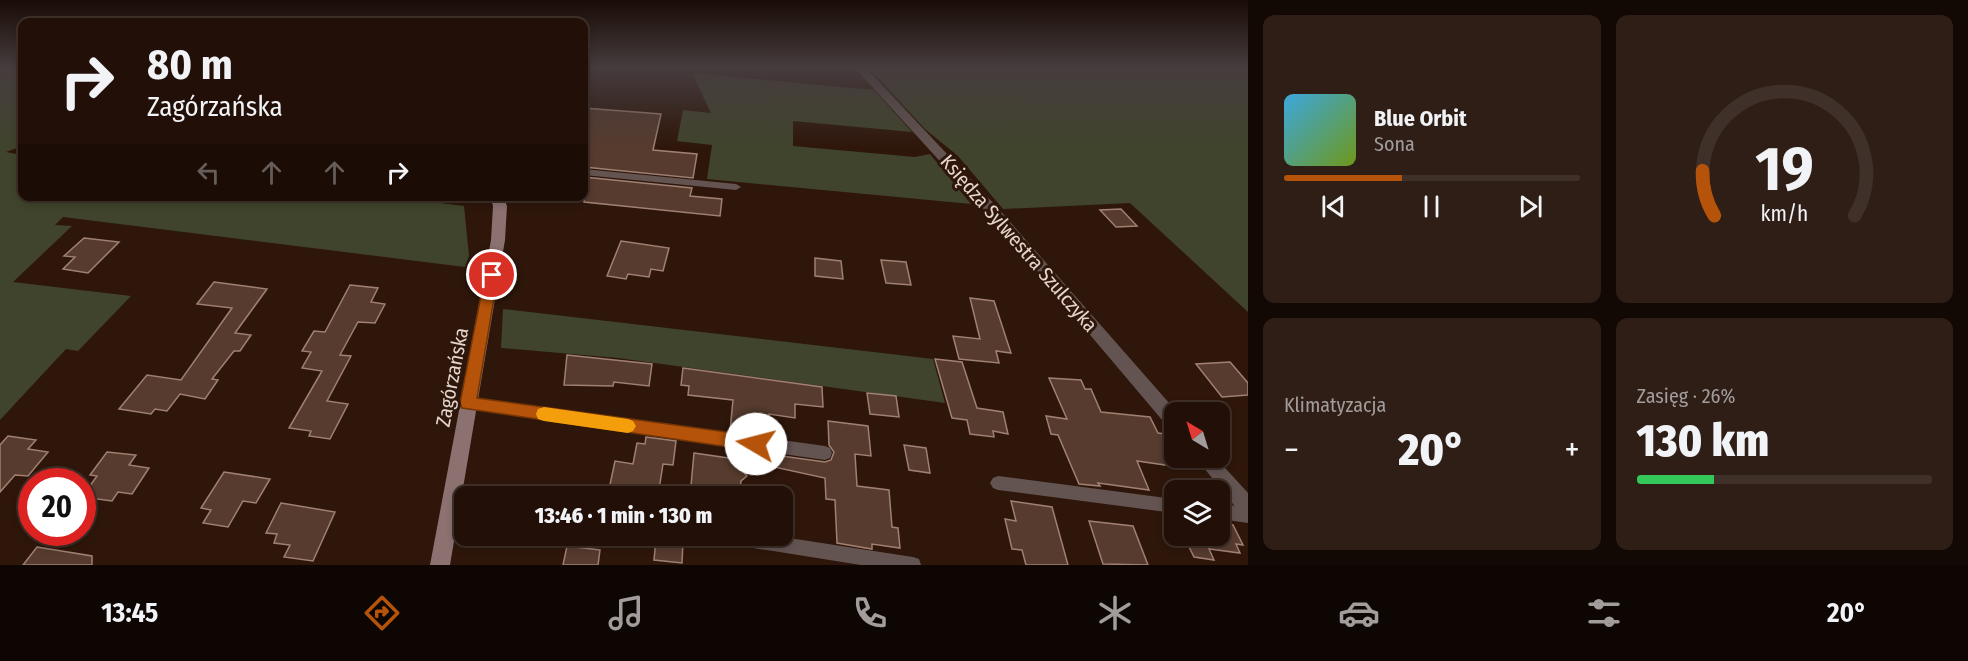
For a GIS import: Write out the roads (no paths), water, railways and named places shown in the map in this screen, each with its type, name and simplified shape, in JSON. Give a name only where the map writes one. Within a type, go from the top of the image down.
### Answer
[{"type":"street","name":"Księdza Sylwestra Szulczyka","points":[[885,94],[992,210],[1164,410]]},
{"type":"street","name":"Zagórzańska","points":[[440,565],[498,240],[500,206],[498,201]]},
{"type":"street","points":[[1214,468],[1248,507]]},
{"type":"lane","points":[[588,172],[736,187]]},
{"type":"lane","points":[[468,403],[825,453]]},
{"type":"lane","points":[[998,483],[1164,505]]},
{"type":"lane","points":[[1230,513],[1248,515]]},
{"type":"lane","points":[[792,546],[913,565]]}]
